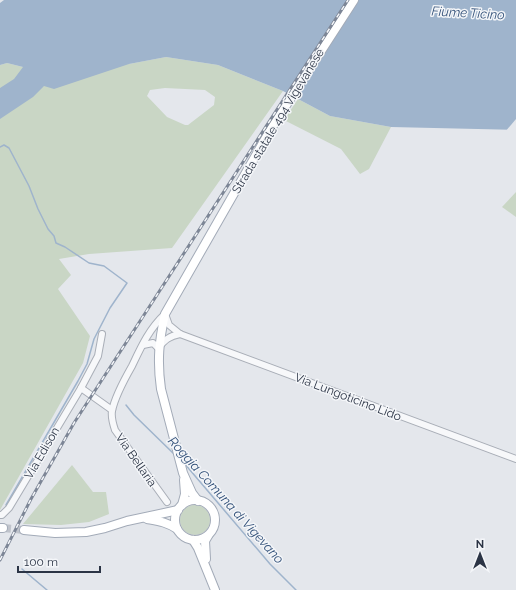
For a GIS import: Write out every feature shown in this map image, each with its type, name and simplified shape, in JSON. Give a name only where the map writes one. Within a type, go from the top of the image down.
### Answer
[{"type":"main road","name":"Strada statale 494 Vigevanese","points":[[184,473],[159,377],[159,344],[165,314],[285,106],[354,0]]},
{"type":"main road","points":[[184,473],[192,493],[198,500],[209,506],[214,515],[214,526],[206,541],[205,550],[214,587]]},
{"type":"main road","points":[[177,529],[175,519],[185,494],[184,473]]},
{"type":"main road","points":[[24,530],[56,533],[86,532],[180,508],[192,500],[198,500]]},
{"type":"main road","points":[[138,519],[171,524],[183,537],[193,540],[199,540],[208,536]]},
{"type":"main road","points":[[193,540],[198,548],[214,587]]},
{"type":"street","points":[[165,314],[169,325],[180,334]]},
{"type":"street","name":"Via Bellaria","points":[[165,314],[157,321],[146,337],[122,384],[111,416],[115,430],[166,502]]},
{"type":"street","name":"Via Edison","points":[[0,515],[2,515],[9,508],[80,388],[98,356],[102,334]]},
{"type":"street","points":[[159,344],[171,336],[180,334]]},
{"type":"street","name":"Via Lungoticino Lido","points":[[180,334],[516,459]]},
{"type":"street","points":[[146,337],[153,336],[158,338],[159,344]]},
{"type":"street","points":[[143,345],[153,342],[159,344]]},
{"type":"street","points":[[80,388],[112,410]]},
{"type":"green space","points":[[166,57],[218,65],[283,91],[172,248],[89,254],[59,259],[71,275],[58,289],[90,336],[83,363],[0,510],[0,65],[7,63],[23,67],[129,64]],"holes":[[[165,88],[205,90],[215,97],[214,105],[188,125],[167,117],[147,96],[150,90]]]},
{"type":"green space","points":[[298,99],[330,116],[391,127],[369,169],[360,174],[341,149],[284,120]]},
{"type":"green space","points":[[516,192],[516,217],[502,207]]},
{"type":"green space","points":[[72,465],[93,492],[106,492],[109,514],[89,522],[61,525],[23,524]]},
{"type":"green space","points":[[195,505],[206,509],[210,520],[206,531],[195,535],[184,531],[180,520],[184,509]]},
{"type":"water","name":"Fiume Ticino","points":[[4,0],[516,0],[516,130],[391,127],[330,116],[283,91],[218,65],[166,57],[129,64],[54,89],[44,86],[33,97],[0,119],[0,88],[14,79],[23,67],[7,63],[0,65],[0,3]]},
{"type":"pier","points":[[516,119],[516,132],[505,132]]},
{"type":"waterway","name":"Roggia Comuna di Vigevano","points":[[0,147],[4,145],[9,148],[29,186],[48,229],[54,236],[56,243],[65,247],[89,263],[104,266],[127,283],[110,308],[94,339],[87,364],[78,381],[6,505]]},
{"type":"waterway","name":"Roggia Comuna di Vigevano","points":[[126,405],[134,415],[174,454]]},
{"type":"waterway","name":"Roggia Comuna di Vigevano","points":[[184,463],[270,564],[296,590]]},
{"type":"waterway","points":[[22,569],[47,590]]},
{"type":"tunnel","points":[[3,528],[24,530]]},
{"type":"railway","points":[[0,560],[31,499],[74,423],[348,0]]}]
